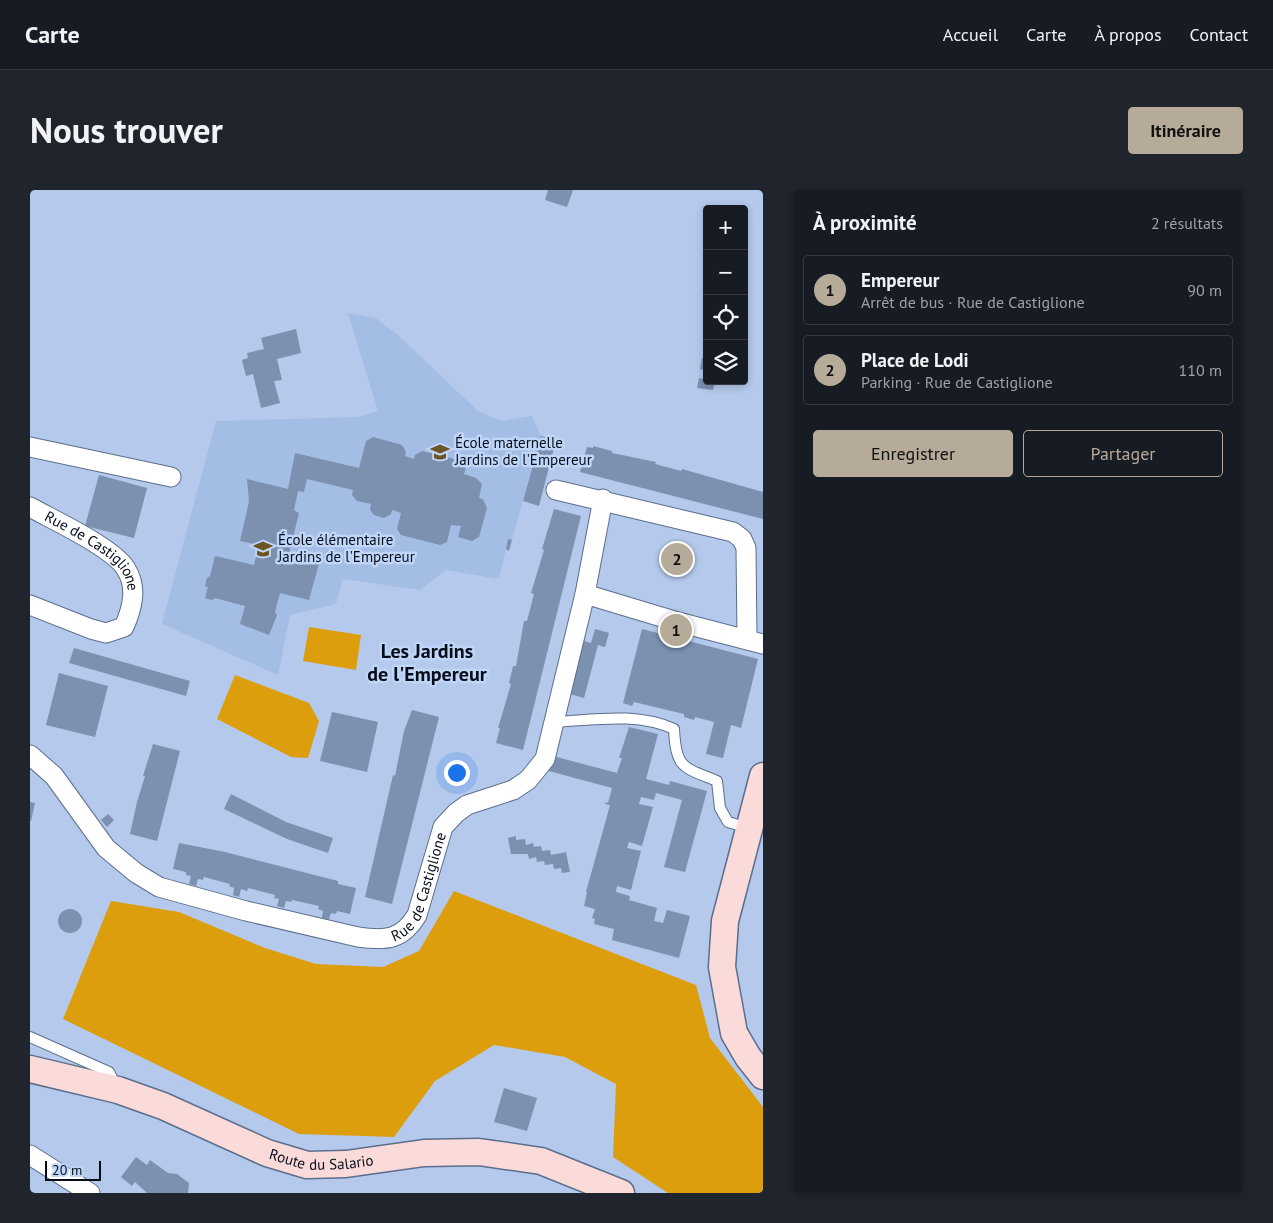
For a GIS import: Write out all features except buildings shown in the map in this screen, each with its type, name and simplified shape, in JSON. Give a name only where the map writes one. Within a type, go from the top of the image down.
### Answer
[{"type":"main road","points":[[763,776],[725,921],[722,967],[734,1033],[748,1058],[763,1076]]},
{"type":"main road","name":"Route du Salario","points":[[30,1069],[118,1090],[163,1106],[267,1153],[307,1166],[346,1164],[424,1153],[479,1152],[542,1161],[621,1193]]},
{"type":"street","points":[[30,447],[171,477]]},
{"type":"street","points":[[556,490],[603,499],[733,532],[742,539],[746,548],[755,641],[678,622],[585,594]]},
{"type":"street","name":"Rue de Castiglione","points":[[30,755],[54,776],[106,848],[136,873],[159,887],[246,911],[377,940],[394,938],[410,928],[417,915],[443,827],[456,813],[467,805],[513,790],[528,780],[545,759],[585,594],[603,499]]},
{"type":"street","name":"Rue de Castiglione","points":[[30,507],[105,550],[126,568],[133,590],[132,610],[124,627],[106,633],[30,605]]},
{"type":"street","points":[[30,1155],[90,1193]]},
{"type":"lane","points":[[554,722],[624,718],[655,721],[674,729],[677,756],[685,769],[717,781],[720,808],[728,822],[748,828]]},
{"type":"lane","points":[[30,1037],[109,1072],[118,1090]]},
{"type":"shaded area","points":[[348,313],[376,318],[399,336],[478,411],[501,421],[532,416],[541,436],[512,540],[508,540],[499,579],[446,570],[420,590],[343,579],[336,604],[290,615],[278,675],[162,624],[216,421],[358,417],[378,411]]},
{"type":"shaded area","points":[[309,627],[361,635],[356,670],[303,661]]},
{"type":"shaded area","points":[[235,675],[309,703],[319,721],[308,758],[291,757],[217,719]]},
{"type":"shaded area","points":[[454,891],[696,985],[710,1038],[763,1107],[763,1193],[668,1193],[613,1157],[616,1084],[565,1057],[494,1045],[435,1081],[394,1137],[299,1134],[63,1019],[111,901],[179,912],[265,948],[316,964],[383,967],[419,951]]},
{"type":"place","name":"École maternelle Jardins de l'Empereur","points":[[440,452]]},
{"type":"place","name":"École élémentaire Jardins de l'Empereur","points":[[263,549]]},
{"type":"place","name":"Place de Lodi","points":[[677,559]]},
{"type":"place","name":"Empereur","points":[[676,630]]},
{"type":"district","name":"Les Jardins de l'Empereur","points":[[427,662]]}]
